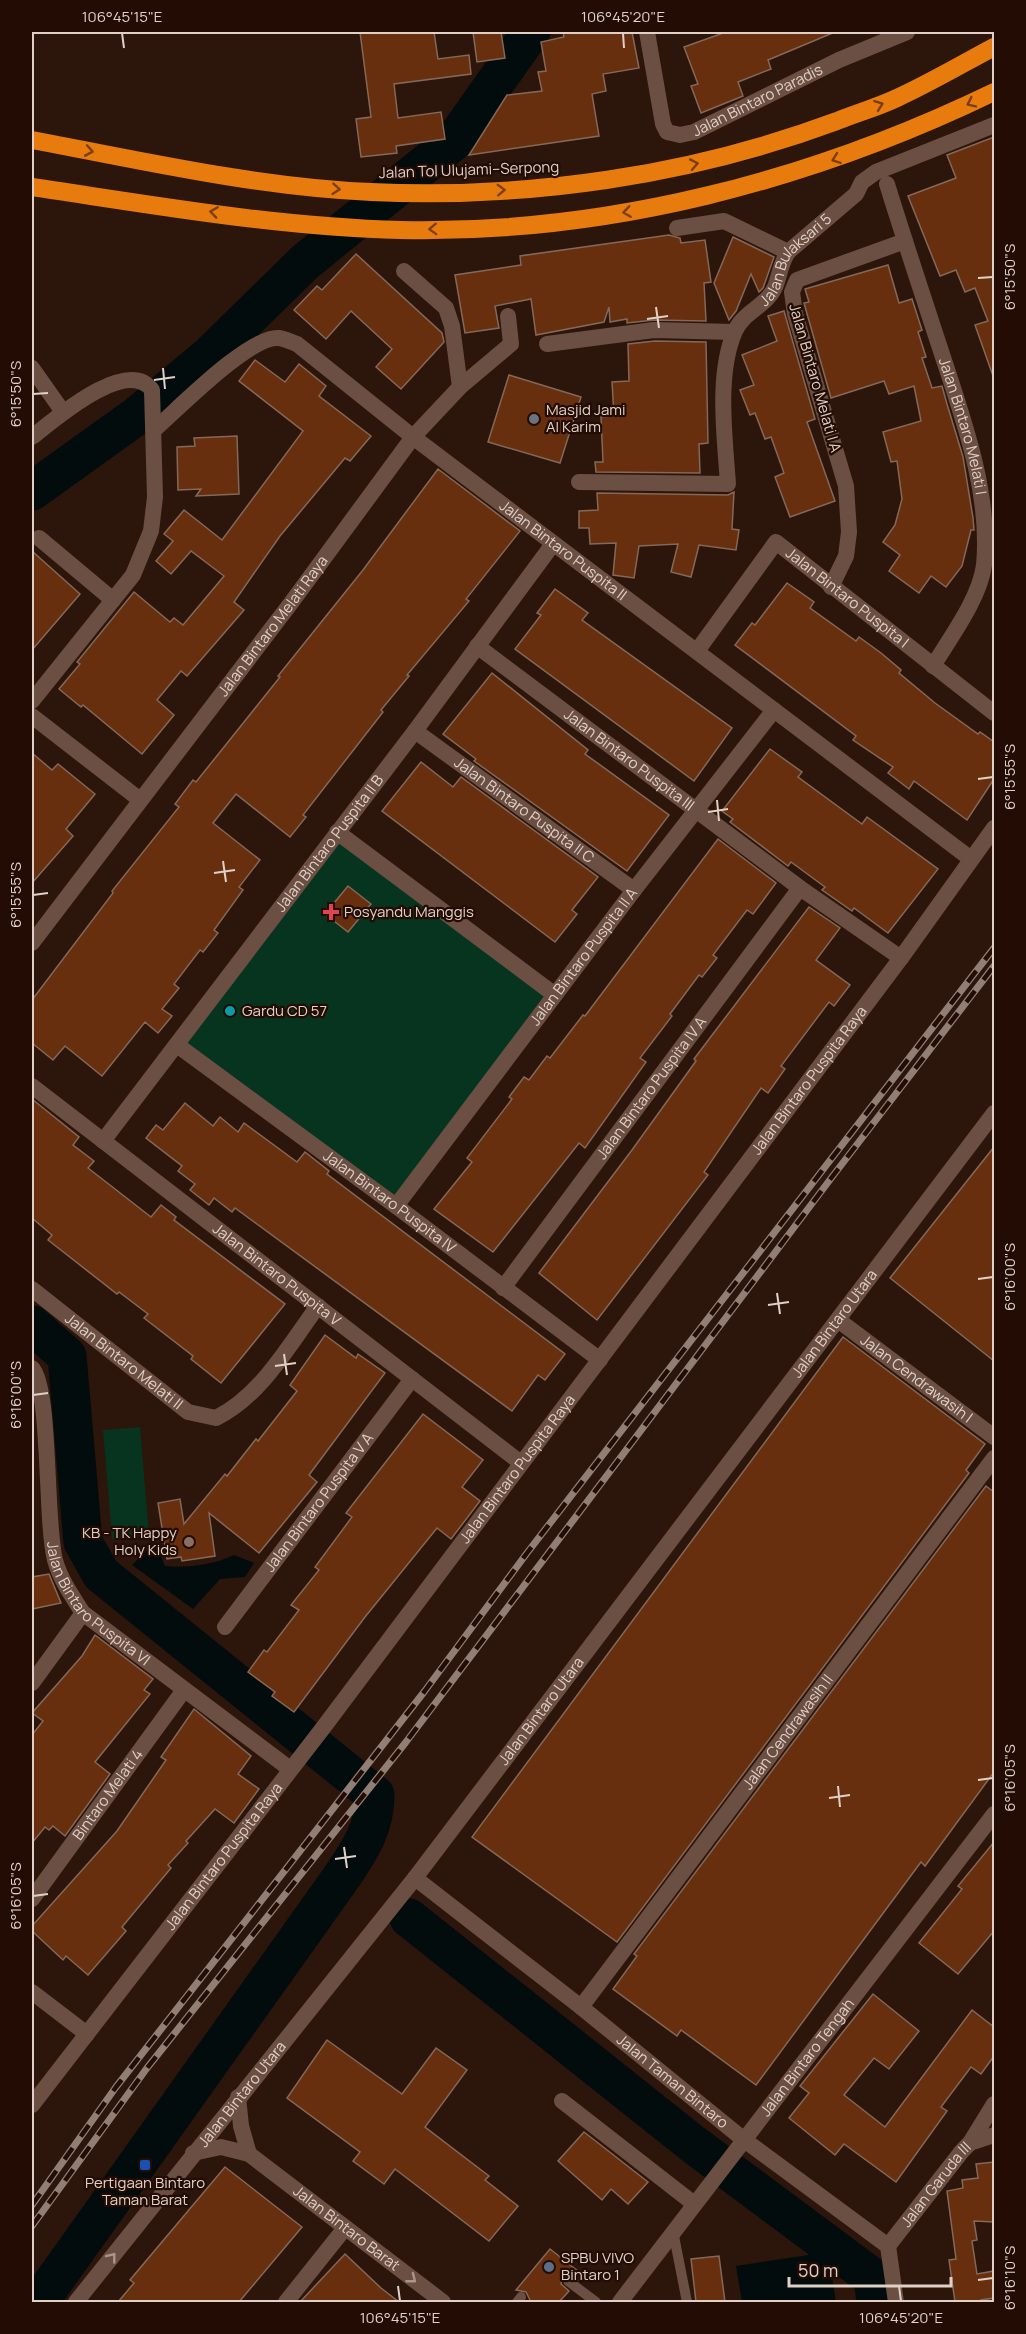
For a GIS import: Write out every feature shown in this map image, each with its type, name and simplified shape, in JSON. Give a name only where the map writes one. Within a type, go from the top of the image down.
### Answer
[{"type":"highway","name":"Jalan Tol Ulujami–Serpong","points":[[32,140],[278,183],[371,192],[531,189],[619,178],[706,161],[792,137],[896,98],[994,47]]},
{"type":"highway","points":[[32,187],[272,220],[401,230],[537,225],[673,205],[804,170],[914,130],[994,92]]},
{"type":"street","name":"Jalan Bintaro Paradis","points":[[647,32],[663,124],[667,132],[680,135],[694,132],[839,60],[907,32]]},
{"type":"street","name":"Jalan Bulaksari 5","points":[[579,482],[728,484],[723,413],[727,361],[734,332],[741,321],[760,306],[775,288],[781,263],[788,252],[856,194],[862,182],[876,172],[994,125]]},
{"type":"street","name":"Jalan Bintaro Melati I","points":[[887,184],[963,421],[980,496],[984,534],[984,567],[969,606],[933,666]]},
{"type":"street","points":[[677,228],[724,221],[788,252]]},
{"type":"street","name":"Jalan Bintaro Melati I A","points":[[831,587],[846,556],[849,532],[846,486],[795,314],[792,292],[797,280],[905,241]]},
{"type":"street","points":[[404,271],[446,308],[452,326],[460,387]]},
{"type":"street","name":"Jalan Bintaro Melati Raya","points":[[32,943],[139,799],[291,603],[413,437],[460,387],[510,344],[508,316]]},
{"type":"street","points":[[547,344],[654,330],[734,332]]},
{"type":"street","name":"Jalan Bintaro Puspita II","points":[[154,424],[242,352],[262,342],[278,338],[297,344],[413,437],[971,860]]},
{"type":"street","points":[[32,368],[63,412]]},
{"type":"street","points":[[32,437],[63,412],[118,380],[135,378],[146,382],[152,390],[155,497],[151,531],[133,575],[32,700]]},
{"type":"street","points":[[39,538],[113,600]]},
{"type":"street","name":"Jalan Bintaro Puspita I","points":[[697,651],[776,542],[994,713]]},
{"type":"street","name":"Jalan Bintaro Puspita II B","points":[[103,1142],[553,544]]},
{"type":"street","name":"Jalan Bintaro Puspita III","points":[[477,646],[800,888],[901,958]]},
{"type":"street","name":"Jalan Bintaro Puspita II A","points":[[396,1206],[634,890],[697,812],[774,710]]},
{"type":"street","points":[[32,716],[139,799]]},
{"type":"street","name":"Jalan Bintaro Puspita II C","points":[[415,730],[634,890]]},
{"type":"street","name":"Jalan Bintaro Puspita Raya","points":[[32,2105],[323,1728],[901,958],[994,828]]},
{"type":"street","points":[[337,832],[555,996]]},
{"type":"street","name":"Jalan Bintaro Puspita IV A","points":[[503,1288],[800,888]]},
{"type":"street","name":"Jalan Bintaro Puspita IV","points":[[177,1045],[600,1360]]},
{"type":"street","name":"Jalan Bintaro Puspita V","points":[[32,1086],[521,1463]]},
{"type":"street","name":"Jalan Bintaro Utara","points":[[76,2302],[415,1878],[994,1113]]},
{"type":"street","name":"Jalan Bintaro Melati II","points":[[32,1289],[188,1412],[216,1418],[241,1401],[268,1373],[318,1306]]},
{"type":"street","name":"Jalan Cendrawasih I","points":[[838,1320],[994,1437]]},
{"type":"street","name":"Jalan Bintaro Puspita VI","points":[[32,1368],[41,1390],[49,1525],[55,1561],[68,1590],[83,1613],[184,1690],[295,1762]]},
{"type":"street","name":"Jalan Bintaro Puspita V A","points":[[225,1627],[412,1379]]},
{"type":"street","name":"Jalan Cendrawasih II","points":[[581,2007],[994,1458]]},
{"type":"street","points":[[32,1683],[83,1613]]},
{"type":"street","name":"Bintaro Melati 4","points":[[32,1899],[184,1690]]},
{"type":"street","name":"Jalan Bintaro Tengah","points":[[620,2302],[705,2187],[994,1814]]},
{"type":"street","name":"Jalan Taman Bintaro","points":[[415,1878],[581,2007],[739,2145],[888,2246]]},
{"type":"street","points":[[32,1992],[87,2034]]},
{"type":"street","points":[[238,2097],[241,2126],[249,2154]]},
{"type":"street","points":[[562,2102],[693,2203]]},
{"type":"street","points":[[970,2143],[994,2104]]},
{"type":"street","name":"Jalan Garuda III","points":[[888,2246],[970,2143],[994,2135]]},
{"type":"street","name":"Jalan Bintaro Barat","points":[[193,2153],[221,2147],[249,2154],[439,2301]]},
{"type":"street","points":[[286,2302],[345,2228]]},
{"type":"street","points":[[888,2246],[896,2302]]},
{"type":"lane","points":[[673,2231],[687,2302]]},
{"type":"lane","points":[[568,2281],[596,2302]]},
{"type":"green space","points":[[337,832],[555,995],[396,1206],[177,1045]]},
{"type":"green space","points":[[140,1427],[149,1535],[112,1539],[103,1430]]},
{"type":"shaded area","points":[[155,1542],[165,1566],[200,1565],[234,1555],[254,1563],[245,1577],[220,1579],[193,1609],[132,1565]]},
{"type":"shaded area","points":[[828,2252],[836,2302],[742,2302],[736,2266]]},
{"type":"building","points":[[360,32],[434,32],[438,59],[469,55],[471,74],[394,84],[398,118],[441,112],[445,139],[396,146],[397,153],[361,157],[356,119],[371,117]]},
{"type":"building","points":[[473,32],[501,32],[505,58],[477,62]]},
{"type":"building","points":[[563,32],[632,32],[639,68],[603,74],[606,91],[592,94],[599,136],[469,155],[507,95],[542,91],[538,72],[546,71],[541,42],[564,37]]},
{"type":"building","points":[[726,32],[835,32],[768,60],[771,69],[738,82],[743,96],[701,113],[691,86],[698,84],[684,47]]},
{"type":"building","points":[[994,137],[993,376],[975,325],[988,321],[975,288],[965,292],[956,270],[940,276],[908,196],[956,178],[947,155]]},
{"type":"building","points":[[669,235],[680,238],[681,243],[705,240],[711,282],[704,283],[706,321],[654,320],[627,323],[627,319],[610,322],[609,307],[604,322],[536,335],[531,299],[495,306],[499,328],[465,333],[455,275],[521,265],[520,256]]},
{"type":"building","points":[[733,237],[774,257],[763,288],[759,292],[751,274],[736,311],[729,320],[714,283]]},
{"type":"building","points":[[356,254],[442,333],[444,342],[401,389],[376,367],[392,349],[351,311],[326,339],[294,310],[317,286],[322,290]]},
{"type":"building","points":[[888,265],[899,303],[912,299],[922,330],[918,332],[926,357],[922,358],[932,388],[942,386],[963,457],[973,518],[974,530],[971,530],[962,566],[946,587],[931,576],[919,593],[889,571],[900,555],[883,542],[895,525],[902,499],[897,461],[891,462],[883,432],[921,421],[914,386],[889,394],[884,381],[831,398],[804,303],[809,302],[805,289]]},
{"type":"building","points":[[784,311],[815,419],[807,422],[835,501],[790,517],[775,477],[784,473],[771,437],[765,439],[755,413],[750,415],[740,390],[754,385],[742,355],[777,341],[768,316]]},
{"type":"building","points":[[655,341],[706,342],[708,443],[699,444],[700,473],[596,472],[595,462],[603,462],[601,417],[614,416],[612,382],[629,381],[628,344]]},
{"type":"building","points":[[255,360],[285,382],[299,364],[326,386],[319,396],[371,436],[350,461],[345,458],[280,536],[234,602],[244,610],[187,676],[181,671],[157,700],[174,715],[142,754],[83,705],[81,707],[59,689],[80,664],[77,662],[134,592],[170,622],[174,618],[183,625],[224,576],[191,551],[171,574],[156,561],[173,541],[164,534],[184,510],[222,540],[303,431],[239,381]]},
{"type":"building","name":"Masjid Jami Al Karim","points":[[509,375],[581,397],[560,463],[488,442]]},
{"type":"building","points":[[237,436],[239,494],[196,496],[201,489],[178,490],[177,447],[195,446],[194,438]]},
{"type":"building","points":[[438,469],[520,531],[466,599],[469,601],[407,675],[409,676],[381,710],[383,712],[303,815],[306,817],[290,837],[236,794],[213,823],[260,860],[239,887],[243,890],[214,930],[218,933],[203,952],[200,950],[174,984],[179,988],[162,1009],[172,1016],[158,1033],[145,1022],[102,1076],[65,1046],[53,1060],[32,1043],[32,1000],[113,893],[112,891],[179,807],[175,804],[193,780],[196,782],[280,677],[278,676],[363,570]]},
{"type":"building","points":[[734,492],[732,529],[739,530],[736,550],[699,545],[691,577],[671,572],[678,544],[639,546],[634,578],[613,575],[616,543],[590,544],[589,528],[579,528],[579,511],[598,510],[597,493],[728,495]]},
{"type":"building","points":[[32,551],[80,594],[32,650]]},
{"type":"building","points":[[787,583],[814,602],[810,608],[856,641],[859,637],[881,653],[901,670],[899,673],[935,703],[978,734],[980,732],[994,742],[994,779],[967,820],[914,781],[909,789],[888,773],[893,767],[853,740],[856,736],[735,645],[752,623],[755,625]]},
{"type":"building","points":[[555,589],[588,613],[582,620],[732,728],[694,781],[515,649],[541,615],[537,613]]},
{"type":"building","points":[[492,673],[588,750],[585,754],[669,815],[627,871],[474,761],[476,759],[443,734]]},
{"type":"building","points":[[770,749],[802,772],[798,777],[862,824],[867,817],[938,869],[888,933],[854,908],[852,911],[822,890],[825,887],[791,862],[788,866],[730,822],[733,819],[722,811]]},
{"type":"building","points":[[32,753],[52,770],[58,764],[95,794],[66,829],[73,836],[32,883]]},
{"type":"building","points":[[421,762],[453,787],[461,777],[598,877],[572,910],[577,914],[555,942],[382,811]]},
{"type":"building","points":[[718,839],[776,883],[753,914],[747,910],[713,955],[717,958],[702,977],[699,975],[670,1014],[672,1016],[640,1058],[646,1062],[585,1148],[579,1143],[493,1252],[434,1209],[472,1162],[467,1158],[512,1099],[509,1097],[524,1077],[529,1080],[547,1056],[550,1058],[583,1015],[585,1016]]},
{"type":"building","points":[[348,886],[371,904],[348,932],[325,914]]},
{"type":"building","points":[[809,907],[840,928],[816,960],[850,985],[834,1006],[829,1002],[781,1066],[785,1069],[768,1093],[761,1088],[704,1172],[708,1175],[597,1320],[539,1273],[632,1150],[696,1061],[694,1059]]},
{"type":"building","points":[[32,1099],[79,1137],[73,1145],[94,1161],[88,1168],[151,1217],[161,1205],[176,1217],[174,1220],[285,1304],[221,1383],[191,1359],[193,1356],[144,1318],[148,1314],[119,1292],[117,1294],[48,1240],[52,1235],[32,1218]]},
{"type":"building","points":[[185,1103],[213,1126],[220,1117],[238,1132],[244,1123],[297,1162],[305,1152],[329,1171],[327,1174],[565,1354],[545,1380],[538,1375],[512,1411],[235,1208],[232,1212],[214,1198],[209,1205],[190,1190],[195,1184],[178,1171],[182,1166],[146,1138],[156,1125],[163,1130]]},
{"type":"building","points":[[994,1147],[994,1361],[890,1278]]},
{"type":"building","points":[[325,1335],[356,1358],[358,1354],[385,1373],[309,1475],[317,1482],[259,1553],[209,1513],[215,1556],[182,1561],[181,1557],[167,1559],[158,1503],[180,1499],[184,1524],[256,1439],[258,1441],[297,1391],[290,1385]]},
{"type":"building","points":[[843,1337],[985,1444],[966,1470],[969,1473],[617,1942],[472,1837]]},
{"type":"building","points":[[423,1414],[483,1460],[462,1487],[480,1501],[451,1539],[437,1528],[365,1617],[294,1712],[272,1696],[275,1692],[248,1672],[264,1650],[267,1652],[299,1610],[291,1605],[319,1570],[315,1567],[352,1517],[346,1513]]},
{"type":"building","points":[[986,1486],[994,1492],[994,1772],[925,1866],[921,1862],[756,2085],[681,2030],[677,2036],[613,1989],[637,1956],[634,1954]]},
{"type":"building","points":[[49,1574],[61,1603],[32,1609],[32,1577]]},
{"type":"building","points":[[95,1635],[153,1679],[144,1690],[150,1694],[95,1762],[110,1774],[65,1836],[53,1826],[49,1830],[45,1827],[32,1843],[32,1735],[43,1721],[32,1713],[82,1656]]},
{"type":"building","points":[[194,1709],[251,1756],[238,1774],[259,1789],[234,1823],[215,1809],[186,1841],[188,1843],[168,1865],[171,1868],[122,1927],[126,1931],[88,1975],[66,1956],[63,1960],[32,1931],[32,1926],[117,1831],[166,1760],[161,1757]]},
{"type":"building","points":[[994,1842],[994,1931],[958,1974],[919,1943],[962,1889],[958,1886]]},
{"type":"building","points":[[873,1994],[919,2031],[889,2069],[874,2058],[844,2095],[885,2127],[972,2010],[994,2027],[994,2056],[981,2074],[971,2067],[941,2107],[947,2111],[896,2182],[844,2144],[835,2155],[789,2118],[809,2093],[800,2086]]},
{"type":"building","points":[[327,2040],[402,2094],[436,2048],[467,2070],[425,2127],[489,2176],[485,2180],[518,2206],[489,2241],[395,2169],[384,2184],[353,2161],[360,2152],[287,2098]]},
{"type":"building","points":[[584,2132],[648,2182],[628,2204],[611,2189],[602,2200],[558,2161]]},
{"type":"building","points":[[994,2162],[994,2222],[974,2221],[977,2240],[972,2241],[977,2274],[994,2271],[994,2298],[981,2300],[981,2302],[955,2302],[949,2260],[956,2259],[947,2191],[963,2188],[962,2180],[978,2178],[976,2164]]},
{"type":"building","points":[[225,2167],[302,2227],[239,2302],[118,2302],[134,2283],[130,2280]]},
{"type":"building","name":"SPBU VIVO Bintaro 1","points":[[550,2249],[583,2275],[579,2280],[569,2274],[562,2276],[561,2284],[569,2291],[559,2302],[531,2302],[526,2292],[516,2290]]},
{"type":"building","points":[[345,2254],[381,2288],[399,2302],[300,2302]]},
{"type":"building","points":[[719,2256],[725,2302],[696,2302],[691,2259]]},
{"type":"waterway","points":[[32,491],[138,415],[209,356],[305,262],[454,141],[531,32]]},
{"type":"waterway","points":[[32,1325],[67,1356],[83,1542],[101,1574],[375,1795],[369,1828],[349,1866],[39,2302]]},
{"type":"waterway","points":[[409,1918],[693,2144],[873,2278],[876,2302]]},
{"type":"railway","points":[[32,2205],[116,2087],[424,1692],[527,1553],[994,948]]},
{"type":"railway","points":[[32,2226],[147,2068],[406,1742],[994,966]]},
{"type":"place","name":"Masjid Jami Al Karim","points":[[534,419]]},
{"type":"place","name":"Posyandu Manggis","points":[[331,912]]},
{"type":"place","name":"Gardu CD 57","points":[[230,1011]]},
{"type":"place","name":"KB - TK Happy Holy Kids","points":[[189,1542]]},
{"type":"place","name":"Pertigaan Bintaro Taman Barat","points":[[145,2165]]},
{"type":"place","name":"SPBU VIVO Bintaro 1","points":[[549,2267]]}]
